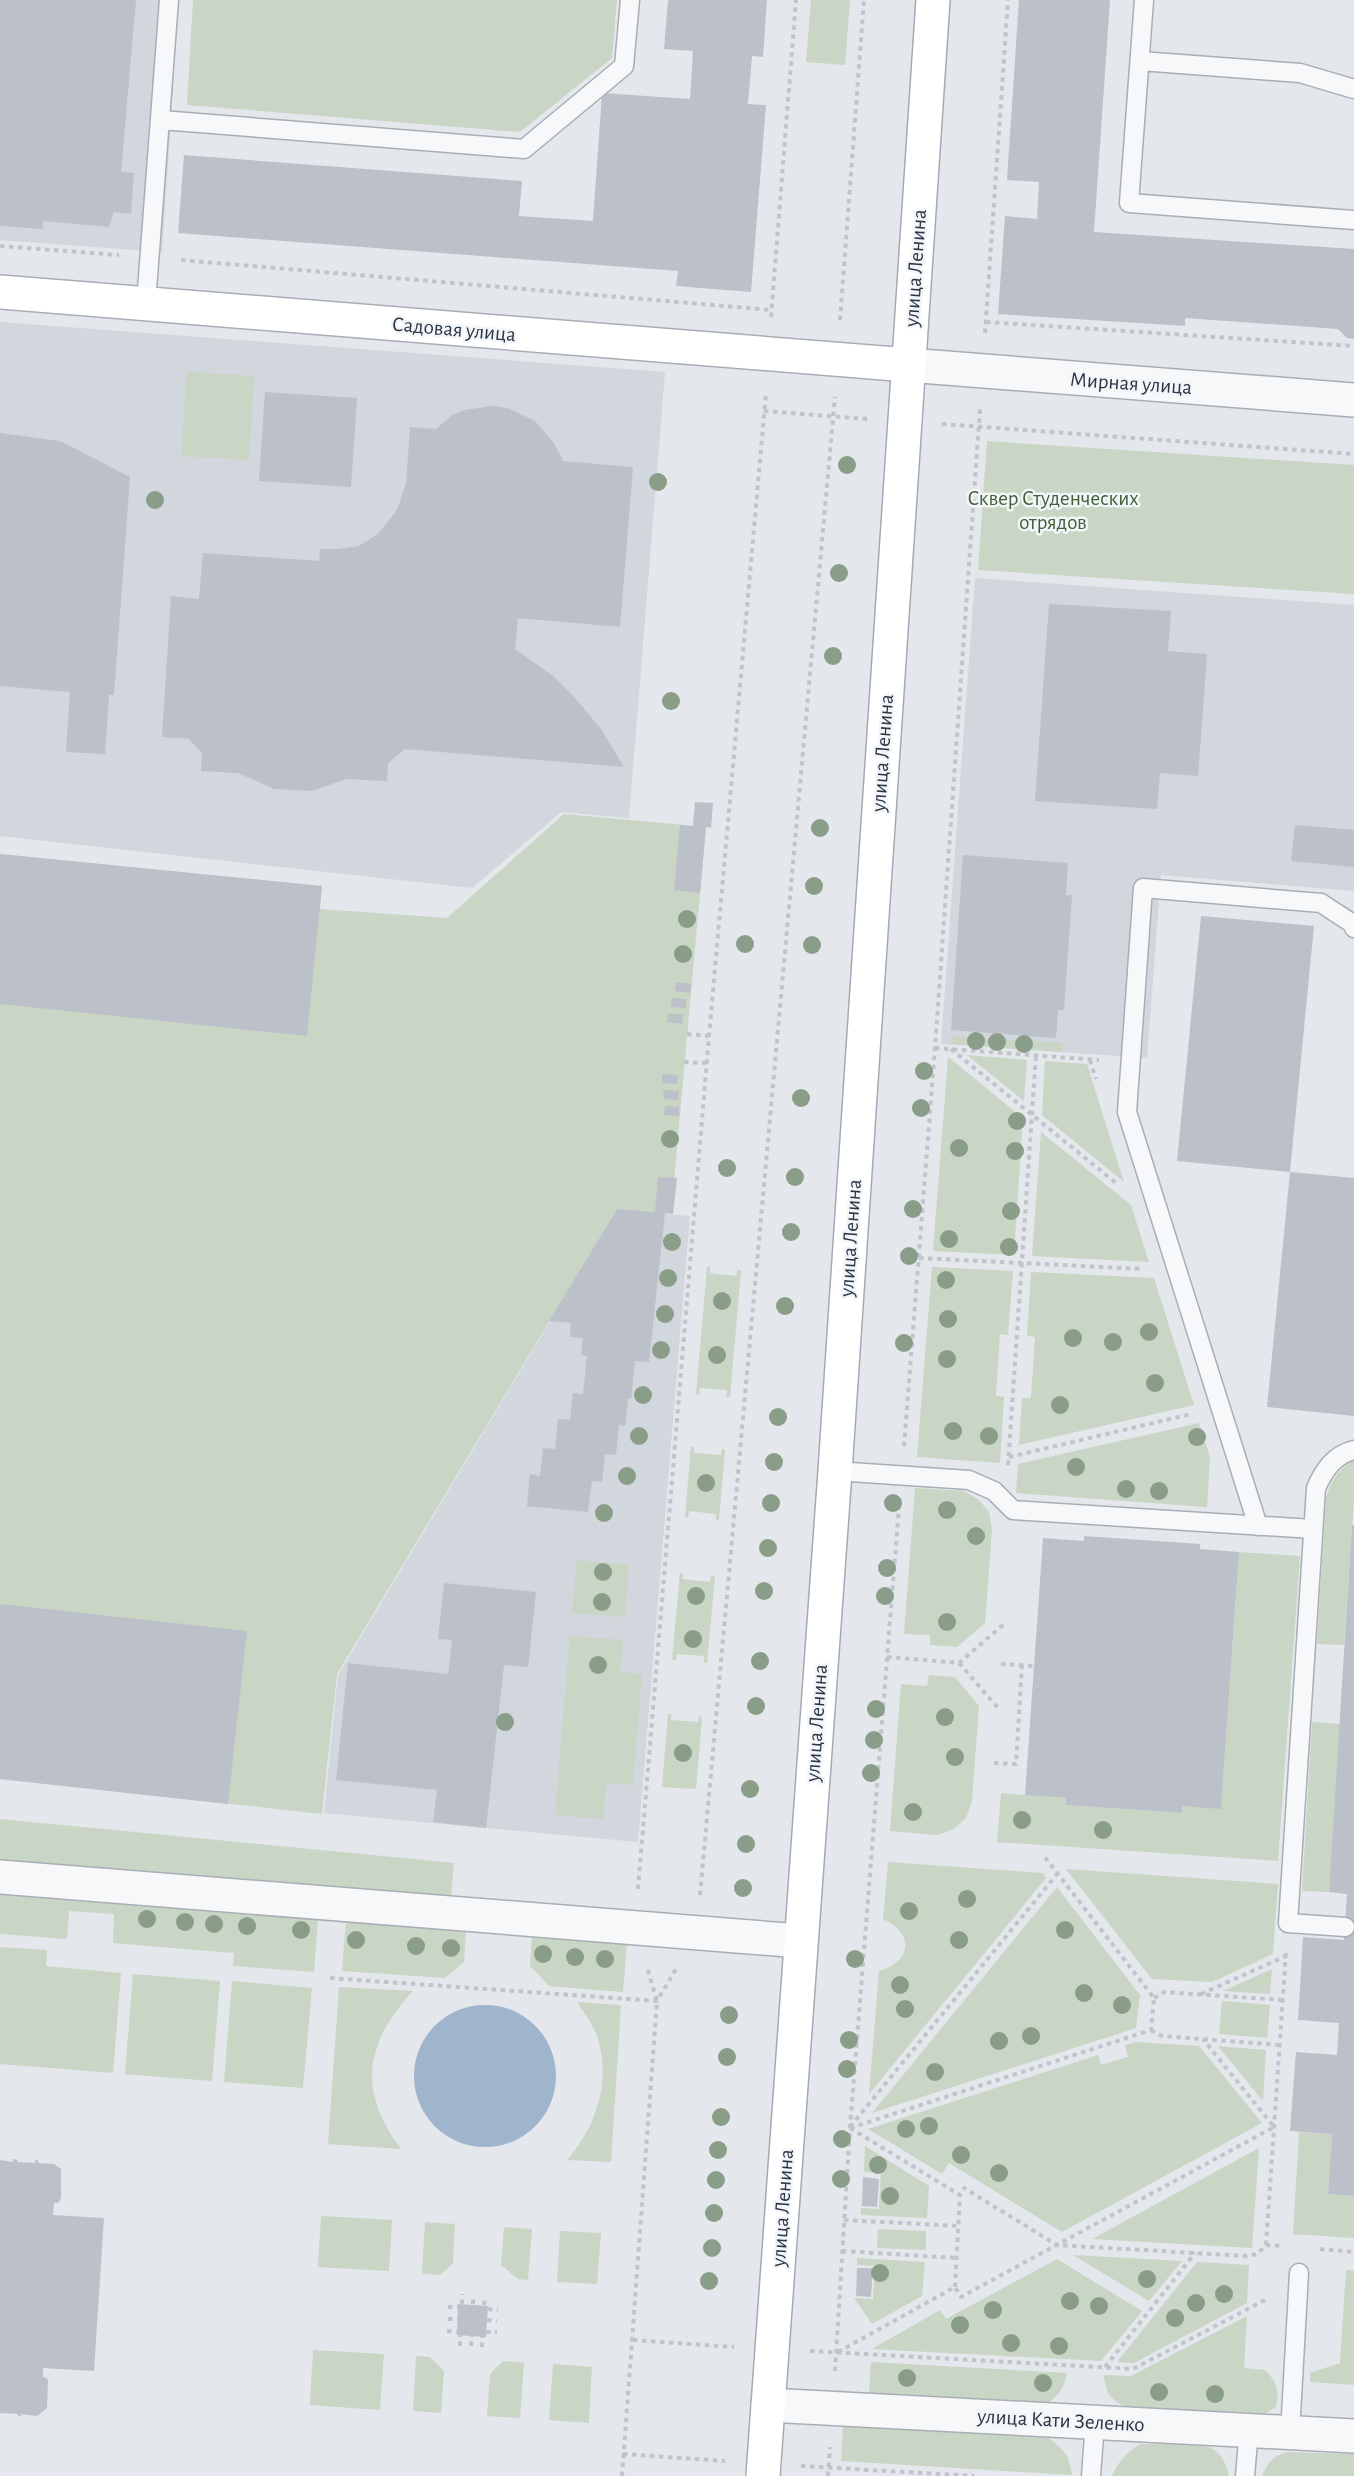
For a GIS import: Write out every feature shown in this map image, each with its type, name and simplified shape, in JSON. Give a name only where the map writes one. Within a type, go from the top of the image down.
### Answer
[{"type":"main road","name":"улица Ленина","points":[[763,2476],[835,1471],[933,0]]},
{"type":"main road","name":"Садовая улица","points":[[0,292],[908,365]]},
{"type":"street","name":"Мирная улица","points":[[908,365],[1354,400]]},
{"type":"street","points":[[0,1877],[800,1941]]},
{"type":"street","name":"улица Кати Зеленко","points":[[768,2405],[1354,2436]]},
{"type":"lane","points":[[146,303],[170,0]]},
{"type":"lane","points":[[161,120],[524,149],[624,66],[630,0]]},
{"type":"lane","points":[[1144,0],[1130,203],[1354,220]]},
{"type":"lane","points":[[1140,61],[1300,73],[1354,89]]},
{"type":"lane","points":[[1258,1527],[1127,1112],[1143,888],[1321,903],[1353,924],[1354,928]]},
{"type":"lane","points":[[1345,1927],[1288,1923],[1316,1488],[1325,1467],[1347,1452],[1354,1450]]},
{"type":"lane","points":[[835,1471],[969,1480],[994,1491],[1013,1510],[1313,1529]]},
{"type":"lane","points":[[1290,2433],[1299,2278]]},
{"type":"lane","points":[[1091,2476],[1095,2422]]},
{"type":"lane","points":[[1245,2476],[1249,2430]]},
{"type":"path","points":[[622,2476],[657,2001],[635,1928],[709,1036],[764,411],[796,0]]},
{"type":"path","points":[[657,2001],[697,1933],[834,417],[864,0]]},
{"type":"path","points":[[828,2476],[850,2128],[935,1048],[1008,0]]},
{"type":"path","points":[[0,246],[772,309]]},
{"type":"path","points":[[986,322],[1354,346]]},
{"type":"path","points":[[764,411],[1354,454]]},
{"type":"path","points":[[687,1034],[709,1036]]},
{"type":"path","points":[[935,1048],[1130,1063]]},
{"type":"path","points":[[951,1049],[1124,1189]]},
{"type":"path","points":[[1006,1503],[1036,1056]]},
{"type":"path","points":[[684,1062],[707,1063]]},
{"type":"path","points":[[919,1258],[1145,1269]]},
{"type":"path","points":[[1009,1457],[1201,1412]]},
{"type":"path","points":[[959,1663],[1004,1624]]},
{"type":"path","points":[[887,1657],[959,1663],[998,1708]]},
{"type":"path","points":[[1001,1664],[1034,1666]]},
{"type":"path","points":[[994,1763],[1016,1764],[1022,1665]]},
{"type":"path","points":[[1044,1856],[1154,1998],[1151,2030]]},
{"type":"path","points":[[850,2128],[1058,1873]]},
{"type":"path","points":[[1266,2245],[1288,1923]]},
{"type":"path","points":[[1200,1995],[1286,1956]]},
{"type":"path","points":[[330,1978],[657,2001]]},
{"type":"path","points":[[1154,1998],[1164,1992],[1283,2000]]},
{"type":"path","points":[[850,2128],[1151,2030],[1162,2036],[1280,2045]]},
{"type":"path","points":[[1203,2039],[1274,2127]]},
{"type":"path","points":[[1246,2256],[1057,2245],[964,2188],[960,2195],[955,2287],[960,2297],[1057,2245],[1274,2127]]},
{"type":"path","points":[[850,2128],[960,2195]]},
{"type":"path","points":[[844,2220],[959,2226]]},
{"type":"path","points":[[842,2251],[957,2258]]},
{"type":"path","points":[[1104,2368],[1195,2253]]},
{"type":"path","points":[[633,2340],[1132,2369],[1299,2278]]},
{"type":"path","points":[[836,2353],[955,2287]]},
{"type":"path","points":[[448,2307],[460,2306],[462,2294]]},
{"type":"path","points":[[473,2295],[473,2304]]},
{"type":"path","points":[[485,2296],[486,2307],[498,2310]]},
{"type":"path","points":[[448,2319],[458,2319]]},
{"type":"path","points":[[487,2320],[497,2321]]},
{"type":"path","points":[[447,2331],[459,2333],[460,2346]]},
{"type":"path","points":[[486,2332],[497,2332]]},
{"type":"path","points":[[471,2346],[472,2336]]},
{"type":"path","points":[[482,2336],[482,2347]]},
{"type":"path","points":[[828,2468],[974,2476]]},
{"type":"shaded area","points":[[0,0],[179,0],[162,252],[0,240]]},
{"type":"shaded area","points":[[0,322],[665,372],[629,818],[561,812],[472,888],[0,836]]},
{"type":"shaded area","points":[[975,578],[1354,605],[1354,891],[1161,875],[1147,1058],[941,1044]]},
{"type":"shaded area","points":[[617,1210],[690,1216],[638,1842],[324,1813],[338,1675]]},
{"type":"green space","points":[[193,0],[617,0],[612,58],[520,132],[187,105]]},
{"type":"green space","points":[[811,0],[850,0],[845,65],[806,62]]},
{"type":"green space","points":[[187,372],[254,376],[249,460],[181,456]]},
{"type":"green space","name":"Сквер Студенческих отрядов","points":[[987,441],[1354,465],[1354,594],[978,570]]},
{"type":"green space","points":[[564,814],[706,827],[671,1214],[617,1209],[337,1674],[322,1814],[0,1779],[0,854],[322,886],[320,909],[447,918]]},
{"type":"green space","points":[[951,1036],[1063,1043],[1062,1052],[951,1044]]},
{"type":"green space","points":[[967,1055],[1027,1060],[1024,1101]]},
{"type":"green space","points":[[948,1057],[1023,1118],[1014,1255],[933,1251]]},
{"type":"green space","points":[[1045,1061],[1087,1064],[1124,1182],[1042,1115]]},
{"type":"green space","points":[[1041,1132],[1131,1205],[1149,1262],[1032,1256]]},
{"type":"green space","points":[[707,1267],[710,1267],[710,1273],[736,1276],[738,1270],[741,1270],[730,1397],[726,1397],[727,1390],[700,1388],[699,1395],[696,1394]]},
{"type":"green space","points":[[932,1267],[1013,1271],[1008,1335],[1000,1334],[996,1396],[1004,1397],[1000,1463],[917,1457]]},
{"type":"green space","points":[[1031,1272],[1154,1278],[1194,1405],[1019,1445],[1022,1398],[1031,1398],[1035,1337],[1027,1336]]},
{"type":"green space","points":[[1199,1423],[1210,1457],[1207,1507],[1016,1493],[1018,1464]]},
{"type":"green space","points":[[691,1446],[694,1447],[694,1453],[721,1455],[722,1449],[725,1450],[719,1520],[716,1520],[716,1514],[689,1511],[688,1517],[685,1517]]},
{"type":"green space","points":[[1354,1460],[1354,1498],[1344,1645],[1317,1644],[1326,1498],[1336,1476]]},
{"type":"green space","points":[[915,1488],[963,1491],[978,1499],[989,1512],[992,1529],[985,1623],[957,1647],[930,1645],[930,1635],[904,1634]]},
{"type":"green space","points":[[1239,1552],[1300,1556],[1278,1861],[997,1842],[1001,1793],[1066,1798],[1066,1805],[1181,1813],[1182,1806],[1221,1808]]},
{"type":"green space","points":[[577,1560],[629,1565],[625,1617],[572,1613]]},
{"type":"green space","points":[[680,1573],[683,1573],[683,1579],[710,1582],[711,1576],[715,1576],[707,1663],[704,1663],[704,1656],[677,1654],[676,1660],[672,1660]]},
{"type":"green space","points":[[570,1636],[623,1640],[620,1672],[642,1674],[633,1785],[606,1783],[603,1819],[555,1815]]},
{"type":"green space","points":[[929,1675],[955,1677],[979,1706],[972,1801],[966,1818],[954,1829],[937,1835],[890,1831],[901,1684],[927,1686]]},
{"type":"green space","points":[[668,1714],[671,1714],[671,1720],[698,1722],[699,1716],[702,1717],[696,1789],[662,1787]]},
{"type":"green space","points":[[1312,1722],[1340,1724],[1329,1892],[1302,1891]]},
{"type":"green space","points":[[0,1819],[454,1863],[451,1897],[0,1860]]},
{"type":"green space","points":[[888,1862],[1043,1873],[1046,1878],[869,2094],[879,1971],[898,1961],[905,1947],[901,1932],[883,1919]]},
{"type":"green space","points":[[1066,1869],[1278,1884],[1273,1954],[1212,1982],[1152,1979]]},
{"type":"green space","points":[[1057,1887],[1140,1995],[1136,2028],[872,2113]]},
{"type":"green space","points":[[0,1893],[318,1919],[314,1972],[233,1966],[234,1953],[113,1943],[114,1914],[69,1911],[67,1939],[0,1934]]},
{"type":"green space","points":[[346,1921],[466,1930],[464,1962],[445,1978],[342,1971]]},
{"type":"green space","points":[[532,1935],[627,1943],[623,1992],[549,1986],[530,1966]]},
{"type":"green space","points":[[0,1947],[47,1950],[46,1966],[121,1973],[113,2073],[0,2064]]},
{"type":"green space","points":[[1272,1969],[1270,1994],[1223,1991]]},
{"type":"green space","points":[[133,1974],[220,1981],[212,2081],[125,2074]]},
{"type":"green space","points":[[232,1981],[312,1988],[303,2088],[224,2082]]},
{"type":"green space","points":[[339,1987],[413,1991],[385,2029],[372,2068],[373,2087],[378,2107],[387,2128],[401,2149],[328,2144]]},
{"type":"green space","points":[[1222,2001],[1270,2005],[1267,2038],[1219,2034]]},
{"type":"green space","points":[[577,2002],[621,2005],[611,2162],[567,2160],[593,2119],[602,2087],[602,2055],[598,2039]]},
{"type":"green space","points":[[1136,2042],[1199,2046],[1262,2123],[1062,2232],[949,2163],[942,2174],[868,2129],[1098,2055],[1101,2065],[1128,2057],[1125,2045]]},
{"type":"green space","points":[[1218,2046],[1266,2050],[1263,2101]]},
{"type":"green space","points":[[1299,2132],[1332,2134],[1328,2194],[1354,2196],[1354,2238],[1293,2234]]},
{"type":"green space","points":[[865,2146],[929,2186],[927,2218],[861,2215],[861,2208],[879,2209],[881,2173],[864,2172]]},
{"type":"green space","points":[[1259,2148],[1252,2248],[1092,2239]]},
{"type":"green space","points":[[321,2216],[392,2220],[389,2271],[318,2267]]},
{"type":"green space","points":[[425,2222],[455,2224],[453,2263],[440,2275],[422,2273]]},
{"type":"green space","points":[[504,2227],[532,2229],[528,2280],[518,2279],[501,2265]]},
{"type":"green space","points":[[878,2229],[926,2231],[926,2250],[877,2248]]},
{"type":"green space","points":[[560,2231],[601,2233],[597,2284],[557,2282]]},
{"type":"green space","points":[[1073,2255],[1182,2261],[1149,2301]]},
{"type":"green space","points":[[857,2258],[925,2262],[922,2296],[872,2324],[854,2298],[873,2299],[875,2266],[857,2265]]},
{"type":"green space","points":[[1057,2259],[1142,2311],[1101,2361],[872,2349],[940,2310],[946,2319]]},
{"type":"green space","points":[[1197,2262],[1249,2265],[1247,2303],[1134,2363],[1117,2362]]},
{"type":"green space","points":[[1346,2270],[1354,2271],[1354,2385],[1310,2382],[1310,2373],[1340,2363]]},
{"type":"green space","points":[[1247,2316],[1244,2368],[1265,2370],[1275,2383],[1278,2396],[1276,2407],[1265,2414],[1127,2407],[1113,2399],[1107,2391],[1104,2375],[1131,2376]]},
{"type":"green space","points":[[313,2350],[384,2354],[380,2410],[310,2405]]},
{"type":"green space","points":[[416,2356],[430,2357],[444,2371],[441,2413],[413,2411]]},
{"type":"green space","points":[[503,2361],[524,2363],[520,2418],[487,2416],[490,2374]]},
{"type":"green space","points":[[871,2362],[1067,2373],[1060,2391],[1046,2404],[869,2394]]},
{"type":"green space","points":[[553,2364],[592,2367],[589,2423],[549,2420]]},
{"type":"green space","points":[[843,2425],[1047,2437],[1065,2453],[1072,2475],[841,2461]]},
{"type":"green space","points":[[1141,2444],[1185,2444],[1208,2447],[1222,2458],[1229,2476],[1112,2476],[1124,2457]]},
{"type":"green space","points":[[1287,2452],[1354,2454],[1354,2476],[1262,2476],[1278,2455]]},
{"type":"water","points":[[485,2005],[512,2010],[535,2026],[551,2049],[556,2076],[551,2103],[535,2126],[512,2142],[485,2147],[458,2142],[435,2126],[419,2103],[414,2076],[419,2049],[435,2026],[458,2010]]},
{"type":"building","points":[[0,0],[136,0],[121,172],[134,173],[131,214],[114,212],[109,227],[43,221],[43,229],[0,226]]},
{"type":"building","points":[[668,0],[767,0],[763,57],[752,56],[748,104],[766,105],[751,292],[676,286],[678,271],[178,233],[184,155],[522,181],[519,216],[593,221],[602,93],[690,99],[693,51],[664,49]]},
{"type":"building","points":[[1019,0],[1110,0],[1094,232],[1354,249],[1354,339],[1347,338],[1338,329],[1185,318],[1185,326],[998,314],[1005,216],[1037,219],[1039,182],[1007,180]]},
{"type":"building","points":[[265,392],[357,398],[351,487],[259,481]]},
{"type":"building","points":[[493,406],[508,408],[535,421],[554,443],[563,461],[633,467],[620,627],[518,618],[515,649],[552,675],[575,698],[601,729],[624,767],[405,749],[388,763],[387,781],[346,779],[312,791],[274,789],[238,773],[201,771],[202,753],[189,739],[162,737],[171,596],[199,599],[203,553],[319,561],[320,549],[359,546],[379,533],[397,510],[406,484],[410,427],[436,429],[451,416],[464,410]]},
{"type":"building","points":[[0,433],[60,441],[130,477],[114,695],[109,695],[105,754],[66,752],[70,692],[0,686]]},
{"type":"building","points":[[1049,604],[1171,611],[1168,651],[1207,654],[1198,776],[1160,773],[1157,809],[1035,801]]},
{"type":"building","points":[[695,802],[713,803],[711,828],[706,827],[700,893],[674,890],[680,825],[693,826]]},
{"type":"building","points":[[1295,825],[1354,830],[1354,867],[1291,861]]},
{"type":"building","points":[[0,854],[322,886],[307,1036],[0,1004]]},
{"type":"building","points":[[963,855],[1068,863],[1066,895],[1072,895],[1064,1010],[1058,1010],[1056,1038],[951,1030]]},
{"type":"building","points":[[1201,916],[1314,926],[1290,1172],[1177,1161]]},
{"type":"building","points":[[676,982],[691,984],[690,993],[675,991]]},
{"type":"building","points":[[672,998],[686,999],[686,1008],[671,1007]]},
{"type":"building","points":[[668,1013],[683,1015],[682,1024],[667,1022]]},
{"type":"building","points":[[662,1074],[678,1075],[677,1084],[662,1083]]},
{"type":"building","points":[[664,1090],[679,1091],[678,1100],[663,1098]]},
{"type":"building","points":[[665,1106],[679,1107],[679,1116],[664,1115]]},
{"type":"building","points":[[1290,1172],[1354,1178],[1354,1416],[1267,1407]]},
{"type":"building","points":[[658,1177],[677,1178],[673,1214],[665,1213],[649,1362],[635,1361],[631,1399],[628,1398],[625,1426],[619,1425],[616,1455],[605,1454],[602,1482],[592,1481],[588,1512],[527,1506],[530,1474],[540,1476],[543,1448],[555,1449],[558,1419],[570,1420],[573,1393],[583,1394],[587,1356],[581,1355],[583,1338],[570,1337],[571,1323],[549,1321],[617,1209],[655,1212]]},
{"type":"building","points":[[1352,1525],[1354,1525],[1354,2196],[1328,2194],[1332,2134],[1290,2131],[1296,2052],[1337,2055],[1339,2023],[1298,2020],[1303,1937],[1344,1940],[1347,1894],[1329,1892]]},
{"type":"building","points":[[1084,1536],[1200,1544],[1200,1549],[1239,1552],[1221,1809],[1182,1806],[1182,1813],[1066,1805],[1066,1798],[1025,1795],[1043,1538],[1084,1541]]},
{"type":"building","points":[[444,1583],[536,1592],[528,1667],[504,1665],[486,1828],[433,1822],[437,1790],[336,1780],[348,1663],[448,1674],[452,1640],[438,1639]]},
{"type":"building","points":[[0,1604],[247,1631],[228,1804],[0,1779]]},
{"type":"building","points":[[13,2159],[18,2160],[17,2162],[35,2163],[35,2160],[39,2161],[38,2163],[54,2164],[61,2169],[61,2198],[58,2203],[54,2203],[53,2215],[104,2218],[94,2371],[43,2368],[43,2377],[48,2381],[47,2408],[37,2416],[0,2413],[0,2160],[13,2162]]},
{"type":"building","points":[[863,2177],[879,2179],[877,2207],[862,2206]]},
{"type":"building","points":[[857,2268],[873,2268],[871,2297],[856,2296]]},
{"type":"building","points":[[458,2304],[488,2306],[486,2337],[457,2335]]}]
